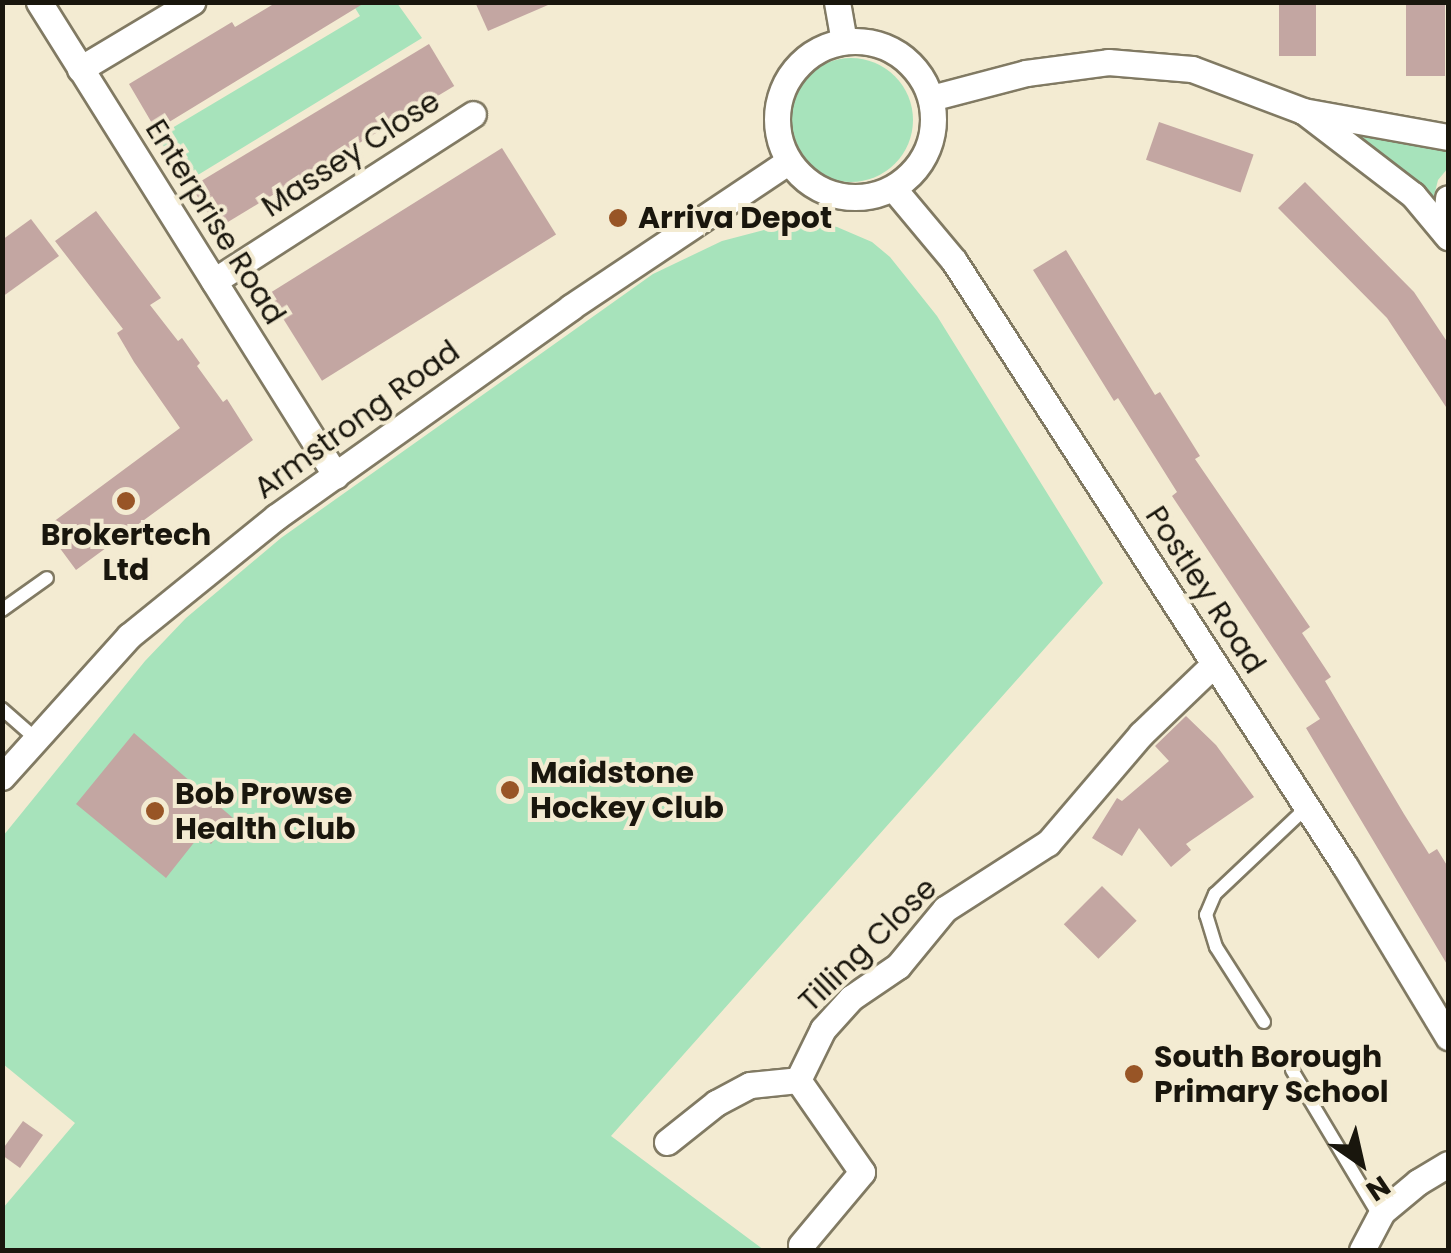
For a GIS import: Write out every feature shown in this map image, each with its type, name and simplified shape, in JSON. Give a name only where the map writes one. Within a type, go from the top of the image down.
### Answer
[{"type":"street","name":"Enterprise Road","points":[[38,2],[336,476]]},
{"type":"street","points":[[80,69],[192,2]]},
{"type":"street","points":[[837,2],[844,40]]},
{"type":"street","points":[[844,40],[884,45],[917,70],[932,98],[932,137],[919,166],[893,188],[862,198],[826,193],[788,162],[776,118],[784,84],[806,57],[844,40]]},
{"type":"street","points":[[932,98],[1026,73],[1108,62],[1192,68],[1303,111],[1448,137]]},
{"type":"street","points":[[1303,111],[1413,195],[1447,235]]},
{"type":"street","name":"Massey Close","points":[[214,281],[473,114]]},
{"type":"street","name":"Armstrong Road","points":[[2,777],[129,636],[276,517],[586,296],[788,162]]},
{"type":"street","name":"Postley Road","points":[[893,188],[954,261],[1306,807],[1448,1037]]},
{"type":"street","points":[[1447,235],[1448,198]]},
{"type":"street","name":"Tilling Close","points":[[798,1080],[823,1029],[851,998],[898,966],[945,909],[1048,843],[1141,734],[1214,664]]},
{"type":"street","points":[[667,1142],[716,1103],[750,1085],[798,1080],[862,1172],[801,1245]]},
{"type":"street","points":[[1362,1250],[1380,1217],[1418,1182],[1448,1164]]},
{"type":"lane","points":[[2,610],[47,578]]},
{"type":"lane","points":[[2,709],[35,738]]},
{"type":"lane","points":[[1264,1022],[1216,947],[1206,915],[1214,894],[1306,807]]},
{"type":"lane","points":[[1292,1070],[1380,1217]]},
{"type":"green space","points":[[352,3],[397,3],[422,38],[188,181],[157,137],[360,16]]},
{"type":"green space","points":[[851,58],[875,63],[895,76],[908,96],[913,120],[908,144],[895,164],[875,177],[851,182],[827,177],[807,164],[794,144],[789,120],[794,96],[807,76],[827,63]]},
{"type":"green space","points":[[1350,130],[1448,143],[1448,168],[1438,180],[1434,196],[1425,199],[1392,162]]},
{"type":"green space","points":[[802,220],[837,227],[872,242],[890,257],[937,316],[1103,583],[611,1136],[764,1250],[3,1250],[3,1208],[75,1123],[3,1064],[3,836],[145,661],[186,618],[281,538],[653,274],[722,241]]},
{"type":"building","points":[[277,2],[366,2],[156,130],[129,84],[232,22],[235,27]]},
{"type":"building","points":[[475,2],[555,2],[488,31]]},
{"type":"building","points":[[1279,2],[1316,2],[1316,56],[1279,56]]},
{"type":"building","points":[[1406,2],[1445,2],[1445,76],[1406,76]]},
{"type":"building","points":[[429,44],[454,86],[217,229],[192,187]]},
{"type":"building","points":[[1159,122],[1254,155],[1241,192],[1146,160]]},
{"type":"building","points":[[502,148],[556,235],[322,381],[268,294]]},
{"type":"building","points":[[1305,182],[1414,292],[1448,343],[1448,410],[1387,318],[1278,208]]},
{"type":"building","points":[[96,211],[161,298],[150,305],[178,341],[182,338],[200,363],[197,366],[223,402],[227,399],[253,440],[76,570],[45,528],[180,428],[117,333],[123,329],[55,241]]},
{"type":"building","points":[[31,219],[59,256],[2,297],[2,240]]},
{"type":"building","points":[[1066,250],[1155,395],[1160,392],[1200,456],[1195,459],[1310,627],[1302,633],[1331,677],[1325,681],[1404,814],[1429,854],[1437,849],[1448,867],[1448,966],[1306,728],[1320,719],[1172,496],[1177,492],[1118,398],[1114,401],[1033,270]]},
{"type":"building","points":[[1186,716],[1216,745],[1254,797],[1186,844],[1191,850],[1171,867],[1139,828],[1122,856],[1092,838],[1117,798],[1122,801],[1169,761],[1155,746]]},
{"type":"building","name":"Bob Prowse Health Club","points":[[134,733],[233,818],[211,844],[200,835],[166,878],[76,804]]},
{"type":"building","points":[[1102,886],[1137,921],[1098,959],[1064,924]]},
{"type":"building","points":[[23,1121],[43,1135],[20,1168],[2,1155],[2,1150]]},
{"type":"place","name":"Arriva Depot","points":[[618,218]]},
{"type":"place","name":"Brokertech Ltd","points":[[126,501]]},
{"type":"place","name":"Maidstone Hockey Club","points":[[510,790]]},
{"type":"place","name":"Bob Prowse Health Club","points":[[155,811]]},
{"type":"place","name":"South Borough Primary School","points":[[1134,1074]]}]
